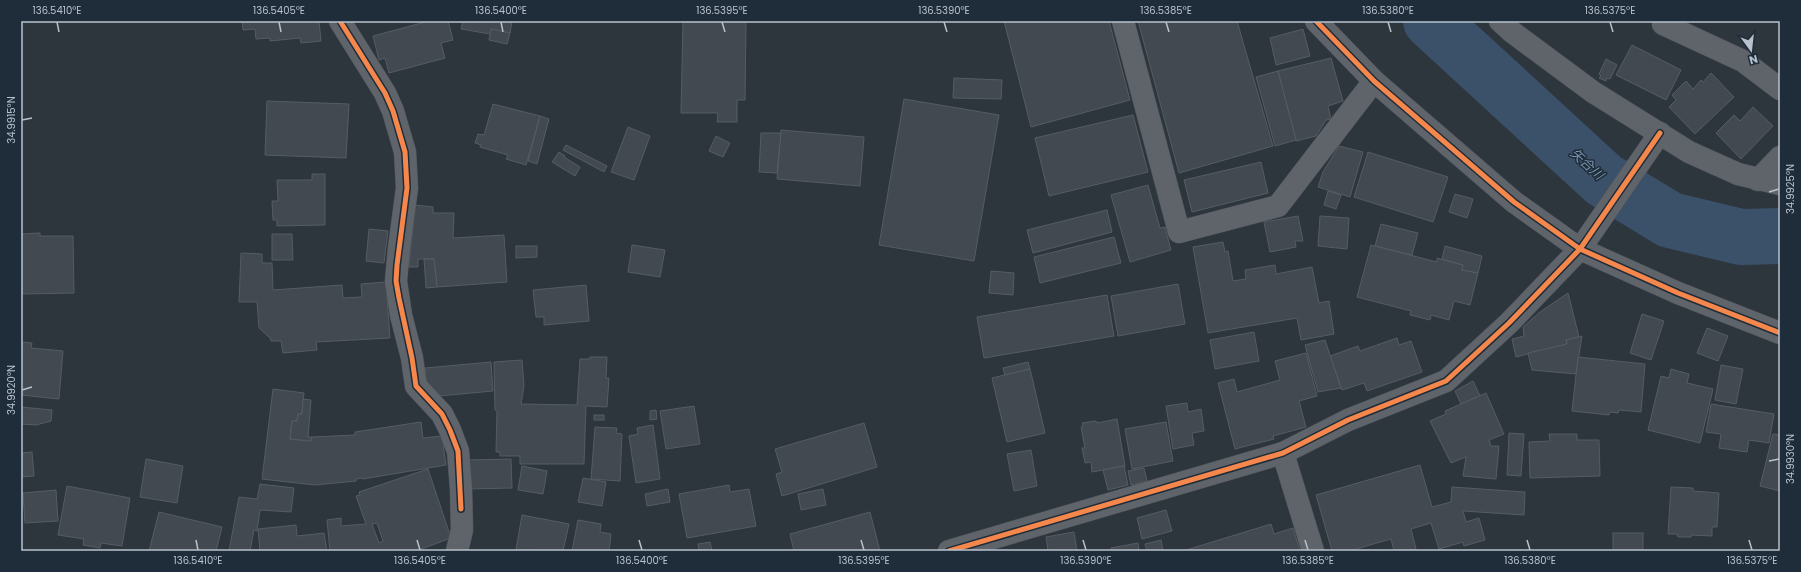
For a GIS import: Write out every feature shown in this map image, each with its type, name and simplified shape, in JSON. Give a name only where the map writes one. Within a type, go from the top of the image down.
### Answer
[{"type":"street","points":[[340,21],[385,93],[393,111],[405,152],[407,188],[396,281],[400,309],[412,358],[416,386],[442,414],[458,451],[462,509],[461,551]]},
{"type":"street","points":[[1123,21],[1179,232],[1278,206],[1374,81]]},
{"type":"street","points":[[1316,21],[1374,81],[1514,202],[1678,293],[1775,328]]},
{"type":"street","points":[[1500,21],[1512,32],[1657,139],[1738,174],[1758,180],[1780,184]]},
{"type":"street","points":[[1663,22],[1743,60],[1780,89]]},
{"type":"street","points":[[949,551],[1283,452],[1348,420],[1446,381],[1509,323],[1585,242],[1657,139]]},
{"type":"street","points":[[1758,180],[1780,157]]},
{"type":"street","points":[[1283,452],[1313,551]]},
{"type":"building","points":[[242,21],[319,21],[321,41],[301,43],[300,38],[270,41],[270,38],[256,39],[255,29],[243,30]]},
{"type":"building","points":[[429,21],[448,21],[453,40],[441,43],[445,58],[389,73],[385,58],[379,60],[373,36]]},
{"type":"building","points":[[463,21],[512,21],[510,33],[491,29],[490,34],[461,29]]},
{"type":"building","points":[[683,21],[746,21],[745,100],[737,100],[737,122],[717,122],[718,113],[681,113]]},
{"type":"building","points":[[1004,21],[1109,21],[1130,100],[1031,127]]},
{"type":"building","points":[[1138,21],[1237,21],[1273,146],[1179,173]]},
{"type":"building","points":[[491,29],[510,33],[507,44],[489,40]]},
{"type":"building","points":[[1303,29],[1310,56],[1276,65],[1270,38]]},
{"type":"building","points":[[1632,45],[1681,70],[1666,100],[1616,75]]},
{"type":"building","points":[[1331,58],[1343,101],[1328,106],[1331,119],[1326,120],[1316,136],[1296,141],[1278,71]]},
{"type":"building","points":[[1606,59],[1617,65],[1610,79],[1607,78],[1606,81],[1599,78],[1601,76],[1599,74]]},
{"type":"building","points":[[1278,71],[1296,140],[1275,146],[1256,77]]},
{"type":"building","points":[[1711,73],[1734,97],[1695,134],[1669,107],[1676,100],[1672,95],[1686,81],[1693,89],[1701,80],[1703,82]]},
{"type":"building","points":[[954,78],[1002,80],[1001,99],[953,98]]},
{"type":"building","points":[[904,99],[999,115],[974,261],[879,245]]},
{"type":"building","points":[[267,101],[349,104],[346,158],[265,155]]},
{"type":"building","points":[[493,104],[540,116],[526,165],[506,159],[508,155],[480,147],[481,145],[475,143],[478,134],[484,135]]},
{"type":"building","points":[[1753,107],[1773,126],[1741,159],[1716,133],[1734,115],[1740,121]]},
{"type":"building","points":[[1133,115],[1148,172],[1049,196],[1035,138]]},
{"type":"building","points":[[540,116],[549,119],[537,164],[528,161]]},
{"type":"building","points":[[628,127],[650,136],[634,180],[611,172]]},
{"type":"building","points":[[781,130],[864,137],[860,186],[777,179]]},
{"type":"building","points":[[761,133],[781,133],[777,173],[759,172]]},
{"type":"building","points":[[716,136],[730,143],[723,157],[709,151]]},
{"type":"building","points":[[566,145],[607,166],[604,172],[563,150]]},
{"type":"building","points":[[1339,146],[1363,152],[1350,197],[1318,187],[1323,172]]},
{"type":"building","points":[[559,152],[580,167],[575,176],[552,162]]},
{"type":"building","points":[[1368,152],[1448,177],[1433,222],[1354,197]]},
{"type":"building","points":[[1261,162],[1268,193],[1192,212],[1184,180]]},
{"type":"building","points":[[312,174],[325,174],[325,225],[277,226],[277,220],[273,220],[272,201],[278,201],[277,180],[312,180]]},
{"type":"building","points":[[1148,185],[1160,228],[1165,227],[1171,250],[1130,262],[1111,195]]},
{"type":"building","points":[[1328,191],[1341,195],[1336,209],[1324,205]]},
{"type":"building","points":[[1455,194],[1473,199],[1467,218],[1449,212]]},
{"type":"building","points":[[415,205],[433,207],[433,213],[454,213],[453,238],[504,235],[507,282],[437,287],[434,259],[418,259],[418,267],[409,267]]},
{"type":"building","points":[[1107,210],[1112,232],[1033,253],[1027,230]]},
{"type":"building","points":[[1298,216],[1303,241],[1295,241],[1296,247],[1270,252],[1264,222]]},
{"type":"building","points":[[1320,216],[1349,218],[1347,249],[1318,246]]},
{"type":"building","points":[[1381,224],[1418,233],[1412,255],[1375,246]]},
{"type":"building","points":[[369,229],[388,231],[384,263],[366,261]]},
{"type":"building","points":[[40,233],[40,236],[73,236],[74,293],[21,294],[21,234]]},
{"type":"building","points":[[272,234],[292,234],[293,260],[272,260]]},
{"type":"building","points":[[1114,237],[1121,263],[1040,283],[1034,257]]},
{"type":"building","points":[[1223,242],[1225,252],[1228,251],[1233,281],[1246,279],[1245,270],[1275,265],[1276,274],[1312,267],[1319,303],[1329,301],[1334,334],[1301,340],[1297,318],[1208,333],[1193,247]]},
{"type":"building","points":[[632,245],[665,250],[660,277],[628,272]]},
{"type":"building","points":[[1371,245],[1437,262],[1437,258],[1463,265],[1462,270],[1478,273],[1470,305],[1454,301],[1449,320],[1431,315],[1430,320],[1410,315],[1411,311],[1357,297]]},
{"type":"building","points":[[516,246],[537,246],[537,257],[516,258]]},
{"type":"building","points":[[1445,246],[1482,256],[1478,273],[1462,270],[1463,265],[1442,259]]},
{"type":"building","points":[[241,253],[262,254],[262,263],[272,263],[273,290],[342,285],[343,298],[362,297],[361,284],[386,282],[390,338],[316,342],[317,350],[283,353],[281,341],[271,341],[270,338],[259,328],[257,302],[239,302]]},
{"type":"building","points":[[424,259],[434,259],[437,287],[426,288]]},
{"type":"building","points":[[991,271],[1014,273],[1013,295],[989,293]]},
{"type":"building","points":[[1178,284],[1185,324],[1118,336],[1111,296]]},
{"type":"building","points":[[586,285],[589,321],[544,325],[544,317],[536,317],[533,290]]},
{"type":"building","points":[[1568,293],[1579,337],[1566,340],[1567,344],[1516,357],[1512,339],[1524,336],[1523,327],[1540,312]]},
{"type":"building","points":[[1107,295],[1114,336],[984,358],[977,317]]},
{"type":"building","points":[[1642,314],[1664,321],[1651,360],[1630,353]]},
{"type":"building","points":[[1707,328],[1728,336],[1718,361],[1697,353]]},
{"type":"building","points":[[1254,332],[1259,361],[1215,369],[1210,340]]},
{"type":"building","points":[[1582,336],[1576,374],[1532,370],[1528,353],[1567,344],[1566,340]]},
{"type":"building","points":[[1397,338],[1399,345],[1411,341],[1422,372],[1367,391],[1364,383],[1342,390],[1330,356],[1358,346],[1360,351]]},
{"type":"building","points":[[1325,340],[1341,388],[1318,392],[1305,345]]},
{"type":"building","points":[[21,342],[32,343],[31,348],[63,351],[59,399],[21,395]]},
{"type":"building","points":[[1306,353],[1317,396],[1299,401],[1306,427],[1273,436],[1274,439],[1235,449],[1218,383],[1234,379],[1237,392],[1280,380],[1275,361]]},
{"type":"building","points":[[590,357],[607,357],[606,378],[609,378],[607,407],[586,406],[584,464],[520,464],[520,456],[500,456],[500,452],[496,452],[497,411],[495,410],[494,362],[522,360],[524,386],[521,404],[577,405],[580,359],[590,359]]},
{"type":"building","points":[[1578,357],[1645,364],[1641,412],[1619,410],[1618,413],[1610,412],[1609,415],[1572,411]]},
{"type":"building","points":[[491,362],[493,391],[439,396],[426,382],[425,368]]},
{"type":"building","points":[[1028,362],[1030,369],[1005,375],[1003,368]]},
{"type":"building","points":[[1721,365],[1743,369],[1736,404],[1715,400]]},
{"type":"building","points":[[1030,369],[1045,433],[1007,442],[992,378]]},
{"type":"building","points":[[1671,369],[1689,374],[1687,383],[1713,389],[1700,443],[1648,430],[1661,376],[1669,378]]},
{"type":"building","points":[[1473,381],[1480,396],[1461,404],[1455,391]]},
{"type":"building","points":[[273,389],[304,393],[302,414],[298,414],[297,421],[292,421],[290,439],[311,441],[312,437],[355,435],[355,432],[421,422],[423,438],[442,436],[446,465],[356,479],[356,481],[315,485],[262,479]]},
{"type":"building","points":[[1486,393],[1504,434],[1489,440],[1491,446],[1499,446],[1496,479],[1463,476],[1466,457],[1451,463],[1430,421],[1446,414],[1445,411]]},
{"type":"building","points":[[303,399],[311,400],[308,437],[312,437],[311,441],[290,439],[292,421],[297,421],[298,414],[302,414]]},
{"type":"building","points":[[1187,403],[1188,412],[1201,409],[1204,431],[1192,433],[1194,445],[1173,449],[1166,406]]},
{"type":"building","points":[[1711,404],[1774,414],[1769,443],[1749,440],[1747,452],[1719,448],[1721,434],[1706,432]]},
{"type":"building","points":[[694,406],[700,444],[666,449],[660,411]]},
{"type":"building","points":[[21,407],[52,410],[51,421],[36,425],[21,424]]},
{"type":"building","points":[[656,410],[657,419],[650,420],[650,411]]},
{"type":"building","points":[[594,415],[604,415],[604,420],[594,420]]},
{"type":"building","points":[[1117,419],[1125,466],[1092,472],[1091,462],[1085,463],[1082,448],[1085,448],[1081,427],[1083,427],[1082,423],[1096,421],[1097,423]]},
{"type":"building","points":[[1166,422],[1173,461],[1132,469],[1125,429]]},
{"type":"building","points":[[864,423],[877,467],[782,496],[776,474],[782,472],[775,449]]},
{"type":"building","points":[[653,425],[660,479],[636,483],[629,436],[638,434],[637,428]]},
{"type":"building","points":[[595,427],[617,428],[616,433],[622,434],[620,481],[591,479]]},
{"type":"building","points":[[1509,433],[1524,434],[1521,476],[1507,475]]},
{"type":"building","points":[[1549,434],[1577,434],[1577,440],[1599,440],[1600,476],[1530,478],[1529,442],[1550,441]]},
{"type":"building","points":[[1773,434],[1780,435],[1780,491],[1760,486]]},
{"type":"building","points":[[1031,450],[1037,486],[1014,491],[1007,454]]},
{"type":"building","points":[[32,452],[34,476],[21,477],[21,453]]},
{"type":"building","points":[[146,459],[183,466],[177,503],[140,497]]},
{"type":"building","points":[[511,459],[512,488],[469,489],[468,460]]},
{"type":"building","points":[[1420,465],[1432,507],[1451,502],[1452,487],[1525,492],[1524,515],[1463,511],[1466,522],[1479,518],[1485,540],[1464,546],[1463,542],[1439,549],[1431,523],[1411,529],[1416,549],[1408,551],[1394,551],[1391,539],[1349,551],[1332,551],[1316,495]]},
{"type":"building","points":[[522,466],[547,471],[543,494],[518,490]]},
{"type":"building","points":[[1124,466],[1128,485],[1108,490],[1103,470]]},
{"type":"building","points":[[1144,468],[1147,481],[1131,485],[1128,471]]},
{"type":"building","points":[[428,469],[451,538],[416,551],[330,551],[327,520],[341,518],[341,526],[366,524],[356,496],[360,495],[359,492]],"holes":[[[377,523],[383,541],[379,543],[372,524]]]},
{"type":"building","points":[[583,478],[606,482],[602,506],[578,502]]},
{"type":"building","points":[[260,484],[294,488],[291,512],[260,510],[257,531],[254,530],[250,551],[229,551],[239,497],[257,499]]},
{"type":"building","points":[[729,485],[730,492],[749,489],[756,526],[687,538],[679,494]]},
{"type":"building","points":[[67,486],[130,498],[122,546],[101,543],[100,548],[83,545],[84,539],[58,535]]},
{"type":"building","points":[[1671,487],[1693,488],[1693,491],[1719,493],[1717,527],[1712,527],[1712,536],[1691,535],[1691,537],[1678,537],[1677,534],[1668,534]]},
{"type":"building","points":[[668,489],[670,502],[647,506],[645,494]]},
{"type":"building","points":[[823,489],[826,505],[801,510],[798,494]]},
{"type":"building","points":[[56,490],[58,521],[25,523],[23,493]]},
{"type":"building","points":[[1166,510],[1172,531],[1142,539],[1137,518]]},
{"type":"building","points":[[159,512],[222,527],[216,551],[149,551]]},
{"type":"building","points":[[870,512],[880,551],[794,551],[790,534]]},
{"type":"building","points":[[522,515],[569,524],[563,551],[516,550]]},
{"type":"building","points":[[578,520],[601,524],[600,532],[611,534],[609,551],[572,551]]},
{"type":"building","points":[[1271,524],[1274,534],[1293,528],[1300,551],[1183,551]]},
{"type":"building","points":[[296,525],[297,536],[324,533],[327,551],[260,551],[258,529]]},
{"type":"building","points":[[1074,532],[1077,551],[1048,551],[1046,537]]},
{"type":"building","points":[[1613,533],[1643,533],[1643,551],[1613,551]]},
{"type":"building","points":[[1161,540],[1163,551],[1147,551],[1145,544]]},
{"type":"building","points":[[710,542],[712,551],[699,551],[698,544]]},
{"type":"building","points":[[1138,543],[1139,551],[1112,551],[1111,548]]},
{"type":"waterway","name":"矢合川","points":[[1431,21],[1604,180],[1670,220],[1741,237],[1780,236]]},
{"type":"cycle path","points":[[340,21],[385,93],[393,111],[405,152],[407,188],[396,281],[412,358],[416,386],[442,414],[458,451],[461,509]]},
{"type":"cycle path","points":[[1316,21],[1374,81],[1514,202],[1580,249],[1678,293],[1780,333]]},
{"type":"cycle path","points":[[949,551],[1283,453],[1348,420],[1446,381],[1509,323],[1580,249],[1660,133]]}]
